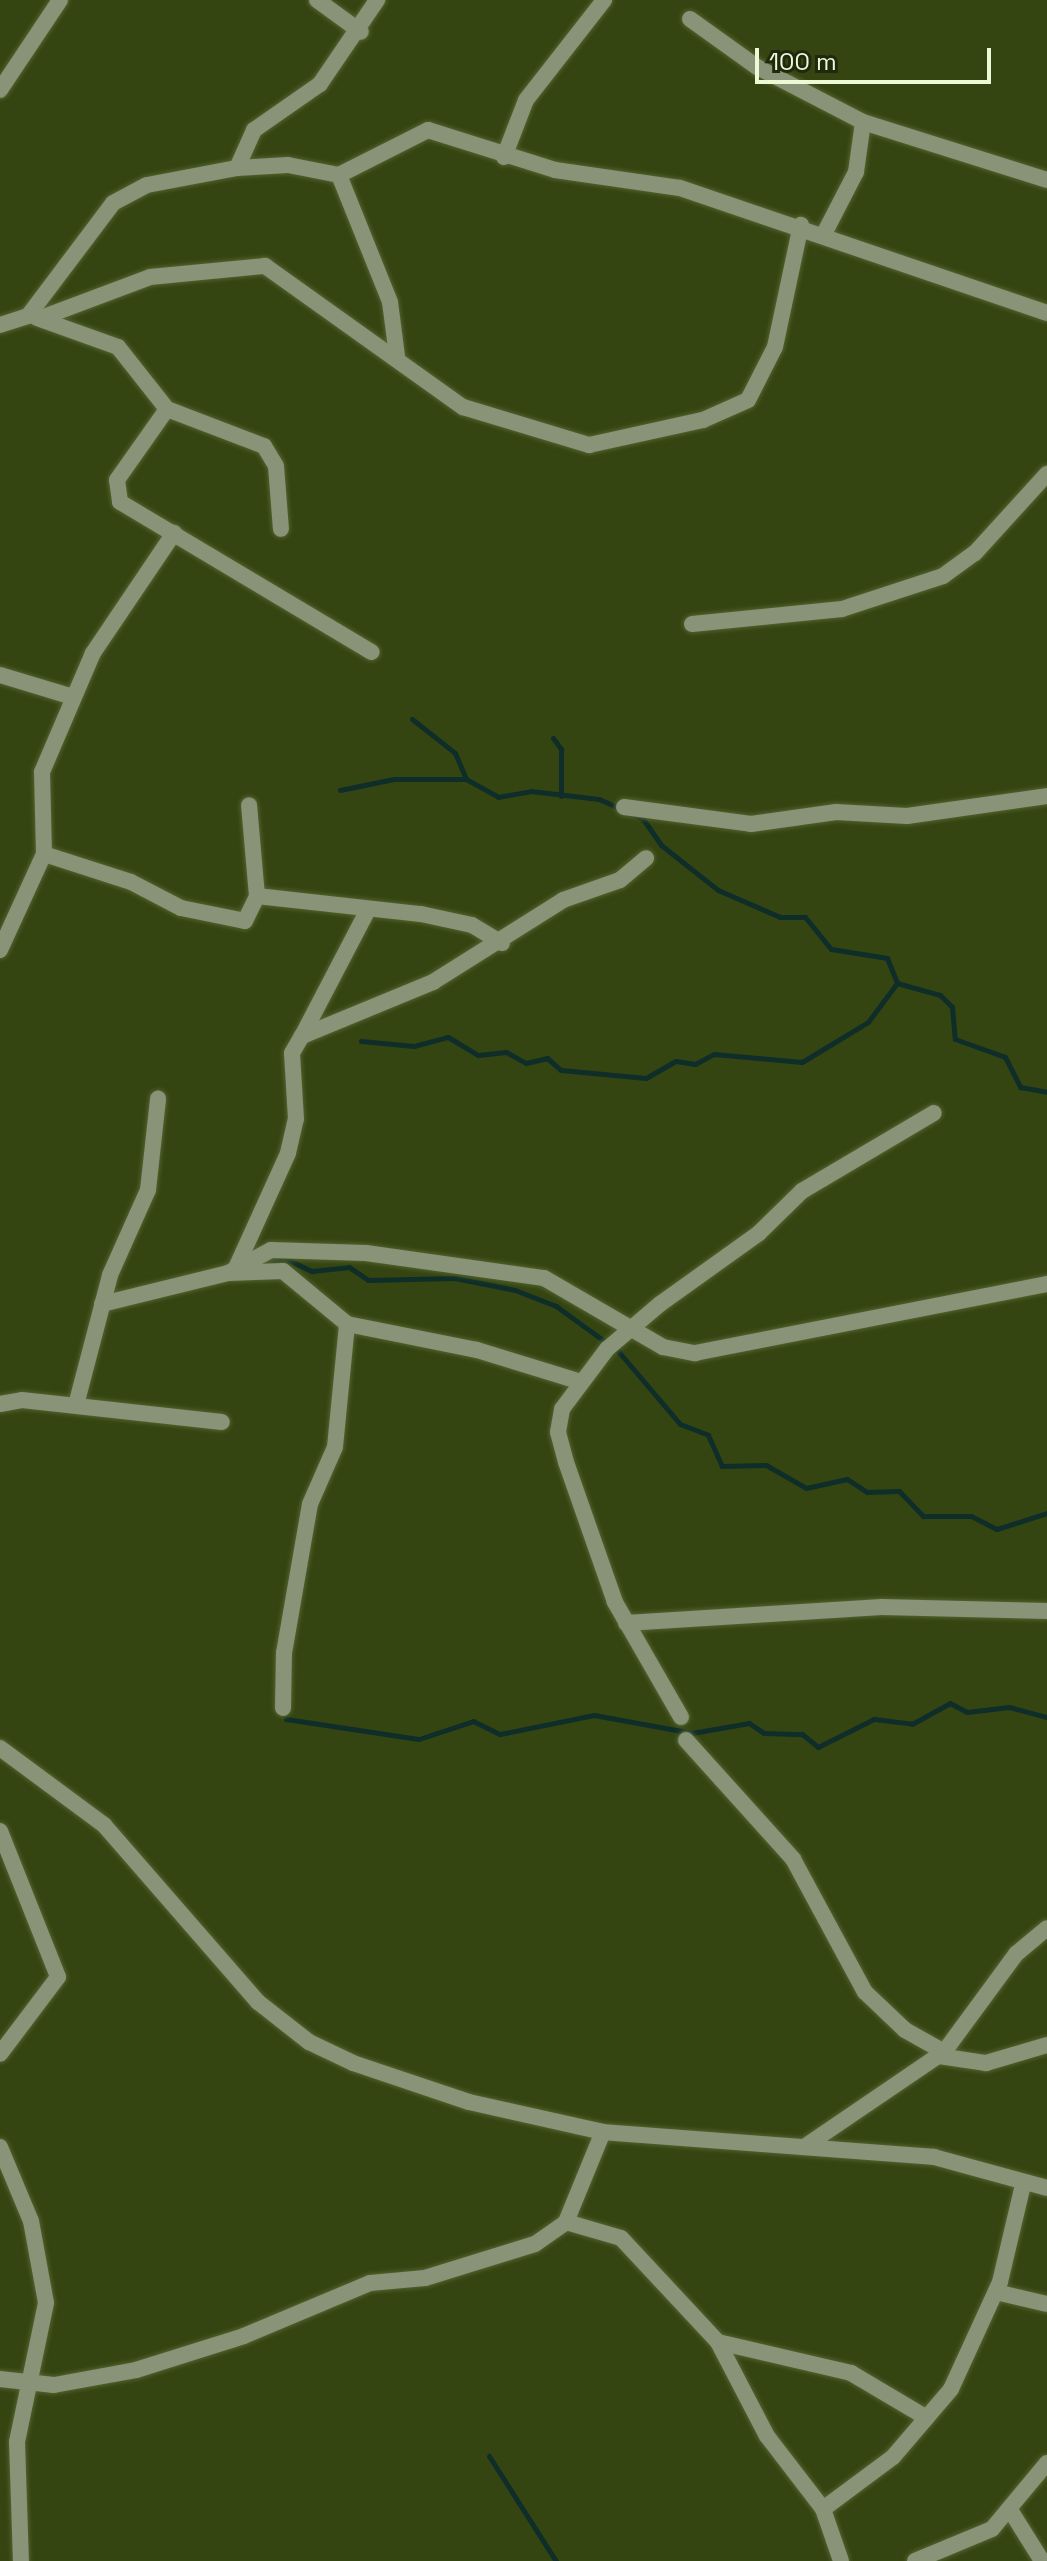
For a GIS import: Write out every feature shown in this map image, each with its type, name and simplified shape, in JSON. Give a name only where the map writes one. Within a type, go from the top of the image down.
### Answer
[{"type":"street","points":[[0,90],[60,0]]},
{"type":"street","points":[[317,0],[361,32]]},
{"type":"street","points":[[237,168],[254,130],[320,84],[361,32],[377,0]]},
{"type":"street","points":[[504,157],[526,100],[604,0]]},
{"type":"street","points":[[690,19],[757,67],[863,122],[1047,180]]},
{"type":"street","points":[[825,232],[856,172],[863,122]]},
{"type":"street","points":[[34,317],[113,203],[180,174],[288,165],[339,175],[428,130],[504,157],[680,188],[825,232],[1047,313]]},
{"type":"street","points":[[339,175],[390,302],[397,356]]},
{"type":"street","points":[[0,325],[34,317],[150,277],[265,266],[397,356],[463,407],[589,445],[703,420],[748,400],[762,382],[801,225]]},
{"type":"street","points":[[34,317],[118,347],[167,409],[273,454],[281,529]]},
{"type":"street","points":[[167,409],[114,487],[120,502],[372,652]]},
{"type":"street","points":[[692,624],[842,609],[943,576],[975,553],[1047,474]]},
{"type":"street","points":[[0,950],[44,854],[42,772],[73,697],[93,653],[174,533]]},
{"type":"street","points":[[0,675],[73,697]]},
{"type":"street","points":[[624,807],[751,824],[836,812],[907,816],[1047,796]]},
{"type":"street","points":[[44,854],[226,921],[245,921],[257,896],[249,805]]},
{"type":"street","points":[[302,1036],[401,997],[502,943],[563,900],[620,880],[646,858]]},
{"type":"street","points":[[257,896],[472,925],[502,943]]},
{"type":"street","points":[[232,1272],[288,1153],[296,1119],[292,1053],[368,910]]},
{"type":"street","points":[[76,1405],[102,1304],[148,1190],[158,1099]]},
{"type":"street","points":[[681,1717],[626,1623],[558,1432],[562,1409],[581,1382],[632,1329],[759,1233],[802,1191],[934,1113]]},
{"type":"street","points":[[102,1304],[232,1272],[287,1249],[516,1270],[561,1286],[672,1350],[710,1352],[1047,1284]]},
{"type":"street","points":[[232,1272],[291,1274],[323,1312],[347,1324],[477,1350],[581,1382]]},
{"type":"street","points":[[283,1708],[284,1653],[310,1504],[335,1447],[347,1324]]},
{"type":"street","points":[[0,1404],[76,1405],[222,1422]]},
{"type":"street","points":[[626,1623],[882,1607],[1047,1611]]},
{"type":"street","points":[[686,1740],[793,1859],[865,1992],[905,2030],[941,2054],[986,2063],[1047,2045]]},
{"type":"street","points":[[0,1748],[75,1797],[258,2002],[309,2042],[469,2102],[603,2132],[807,2145],[934,2157],[1023,2185],[1047,2188]]},
{"type":"street","points":[[0,1831],[58,1977],[0,2054]]},
{"type":"street","points":[[807,2145],[941,2054],[1016,1954],[1047,1928]]},
{"type":"street","points":[[0,2379],[31,2385],[76,2383],[194,2354],[370,2283],[425,2278],[504,2255],[554,2235],[566,2222],[603,2132]]},
{"type":"street","points":[[0,2147],[42,2260],[46,2303],[16,2451],[21,2561]]},
{"type":"street","points":[[823,2509],[893,2457],[951,2389],[996,2292],[1023,2185]]},
{"type":"street","points":[[566,2222],[621,2238],[718,2342],[767,2436],[823,2509],[841,2561]]},
{"type":"street","points":[[996,2292],[1047,2304]]},
{"type":"street","points":[[718,2342],[851,2373],[927,2418]]},
{"type":"street","points":[[915,2561],[1012,2513],[1047,2463]]},
{"type":"street","points":[[1012,2513],[1042,2561]]},
{"type":"waterway","points":[[412,719],[455,753],[466,779]]},
{"type":"waterway","points":[[553,738],[561,749],[561,796]]},
{"type":"waterway","points":[[340,790],[394,779],[466,779],[498,797],[531,791],[599,799],[643,819],[661,845],[718,890],[780,917],[805,917],[831,949],[887,958],[897,983]]},
{"type":"waterway","points":[[897,983],[940,995],[952,1007],[955,1039],[1005,1057],[1020,1087],[1047,1092]]},
{"type":"waterway","points":[[361,1041],[414,1046],[448,1037],[478,1055],[506,1052],[526,1063],[547,1058],[561,1070],[646,1078],[676,1061],[695,1064],[714,1054],[802,1062],[868,1022],[897,983]]},
{"type":"waterway","points":[[264,1266],[286,1259],[312,1271],[349,1267],[368,1280],[455,1278],[515,1290],[556,1306],[618,1351],[680,1424],[708,1435],[722,1466],[766,1465],[806,1488],[847,1479],[867,1492],[899,1491],[923,1516],[971,1516],[997,1529],[1047,1513]]},
{"type":"waterway","points":[[286,1719],[419,1739],[473,1721],[500,1734],[594,1715],[692,1733],[749,1723],[764,1733],[802,1734],[818,1747],[874,1719],[912,1724],[950,1703],[967,1712],[1009,1707],[1047,1717]]},
{"type":"waterway","points":[[489,2456],[556,2561]]}]
